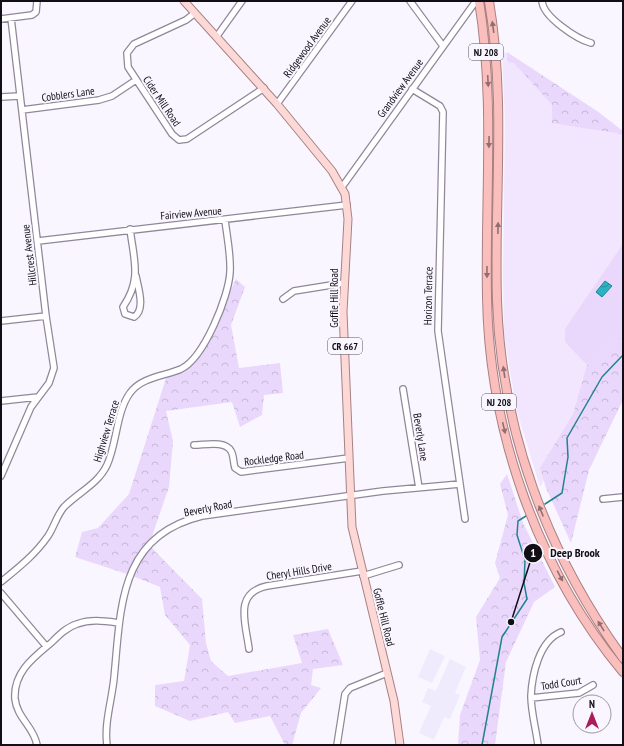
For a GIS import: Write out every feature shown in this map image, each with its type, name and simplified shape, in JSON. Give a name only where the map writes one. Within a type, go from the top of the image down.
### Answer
[{"type":"highway","name":"NJ 208","points":[[479,1],[486,48],[489,103],[488,317],[493,371],[503,424],[524,494],[552,561],[586,622],[623,672]]},
{"type":"highway","name":"NJ 208","points":[[490,1],[496,48],[500,101],[498,310],[502,357],[510,405],[527,473],[554,541],[583,597],[623,658]]},
{"type":"main road","name":"Goffle Hill Road","points":[[184,1],[264,88],[332,171],[342,187],[347,205],[344,284],[352,526],[362,574],[394,701],[400,745]]},
{"type":"street","points":[[1,19],[34,14],[38,8],[37,1]]},
{"type":"street","points":[[217,36],[242,1]]},
{"type":"street","name":"Ridgewood Avenue","points":[[277,104],[352,1]]},
{"type":"street","points":[[410,1],[443,46]]},
{"type":"street","name":"Grandview Avenue","points":[[342,187],[476,1]]},
{"type":"street","points":[[542,1],[543,8],[552,17],[576,37],[591,43]]},
{"type":"street","name":"Cider Mill Road","points":[[195,13],[186,20],[132,46],[127,53],[127,63],[136,80],[172,134],[183,140],[190,138],[264,88]]},
{"type":"street","name":"Hillcrest Avenue","points":[[1,476],[31,407],[49,383],[54,368],[46,316],[11,18]]},
{"type":"street","name":"Cobblers Lane","points":[[22,110],[99,100],[112,96],[136,80]]},
{"type":"street","name":"Horizon Terrace","points":[[412,88],[440,106],[443,112],[438,331],[465,519]]},
{"type":"street","points":[[1,98],[20,96]]},
{"type":"street","name":"Fairview Avenue","points":[[38,242],[130,229],[224,220],[347,205]]},
{"type":"street","name":"Highview Terrace","points":[[1,582],[38,550],[64,507],[95,482],[103,473],[108,464],[125,404],[131,391],[144,382],[182,368],[195,358],[202,349],[229,282],[230,266],[224,220]]},
{"type":"street","points":[[130,229],[140,304],[140,311],[134,316],[125,314],[123,307],[133,289],[136,276]]},
{"type":"street","points":[[283,299],[294,291],[344,284]]},
{"type":"street","points":[[1,321],[46,316]]},
{"type":"street","name":"Beverly Lane","points":[[403,389],[419,488]]},
{"type":"street","points":[[1,401],[38,397]]},
{"type":"street","name":"Rockledge Road","points":[[194,446],[220,444],[227,447],[232,453],[235,468],[241,472],[349,458]]},
{"type":"street","name":"Beverly Road","points":[[107,745],[107,723],[112,699],[119,623],[126,586],[138,559],[154,540],[176,525],[202,516],[351,496],[460,484]]},
{"type":"street","points":[[603,499],[623,497]]},
{"type":"street","points":[[362,574],[399,564]]},
{"type":"street","name":"Cheryl Hills Drive","points":[[249,649],[244,607],[246,599],[253,590],[267,586],[362,574]]},
{"type":"street","points":[[1,593],[46,646]]},
{"type":"street","points":[[37,745],[32,732],[19,714],[15,692],[17,681],[24,667],[46,646],[75,624],[94,620],[119,623]]},
{"type":"street","points":[[538,745],[531,698],[534,674],[542,652],[554,635],[561,632]]},
{"type":"street","points":[[336,745],[345,694],[350,688],[387,673]]},
{"type":"street","name":"Todd Court","points":[[531,698],[579,693],[593,685]]},
{"type":"shaded area","points":[[502,50],[623,137],[623,362],[603,384],[540,487],[516,408],[504,333],[503,272],[505,121]]},
{"type":"shaded area","points":[[430,649],[445,656],[432,683],[418,677]]},
{"type":"shaded area","points":[[450,659],[466,667],[455,693],[460,695],[450,719],[444,717],[434,740],[419,733],[431,706],[422,702],[428,688],[436,691]]},
{"type":"green space","points":[[507,52],[597,111],[623,131],[623,136],[616,133],[552,123],[552,105],[514,63],[508,62]]},
{"type":"green space","points":[[623,244],[623,333],[597,359],[587,365],[565,342],[565,329]]},
{"type":"green space","points":[[236,279],[245,287],[231,325],[239,368],[280,363],[283,393],[264,395],[262,415],[240,427],[232,402],[166,411],[173,441],[169,487],[149,545],[202,599],[206,643],[211,661],[228,676],[302,663],[293,635],[328,629],[343,665],[313,669],[311,685],[321,688],[301,713],[292,745],[285,745],[270,716],[235,723],[228,712],[190,721],[155,706],[155,685],[184,681],[190,645],[165,615],[160,587],[130,575],[75,557],[82,532],[98,528],[129,494],[167,375],[202,349]]},
{"type":"green space","points":[[623,333],[623,400],[589,470],[571,543],[546,488],[540,468],[573,414],[587,365],[597,359]]},
{"type":"green space","points":[[507,474],[523,523],[555,587],[534,602],[506,662],[495,745],[458,745],[460,715],[480,660],[476,617],[500,578],[495,563],[508,515],[500,484]]},
{"type":"water","points":[[605,281],[612,286],[602,297],[596,292]]},
{"type":"waterway","points":[[545,504],[562,493],[568,457],[567,438],[602,377],[623,355]]},
{"type":"waterway","points":[[482,745],[502,637],[527,599],[524,583],[525,560],[517,535],[518,521],[526,516]]},
{"type":"place","name":"Deep Brook","points":[[511,622]]}]
